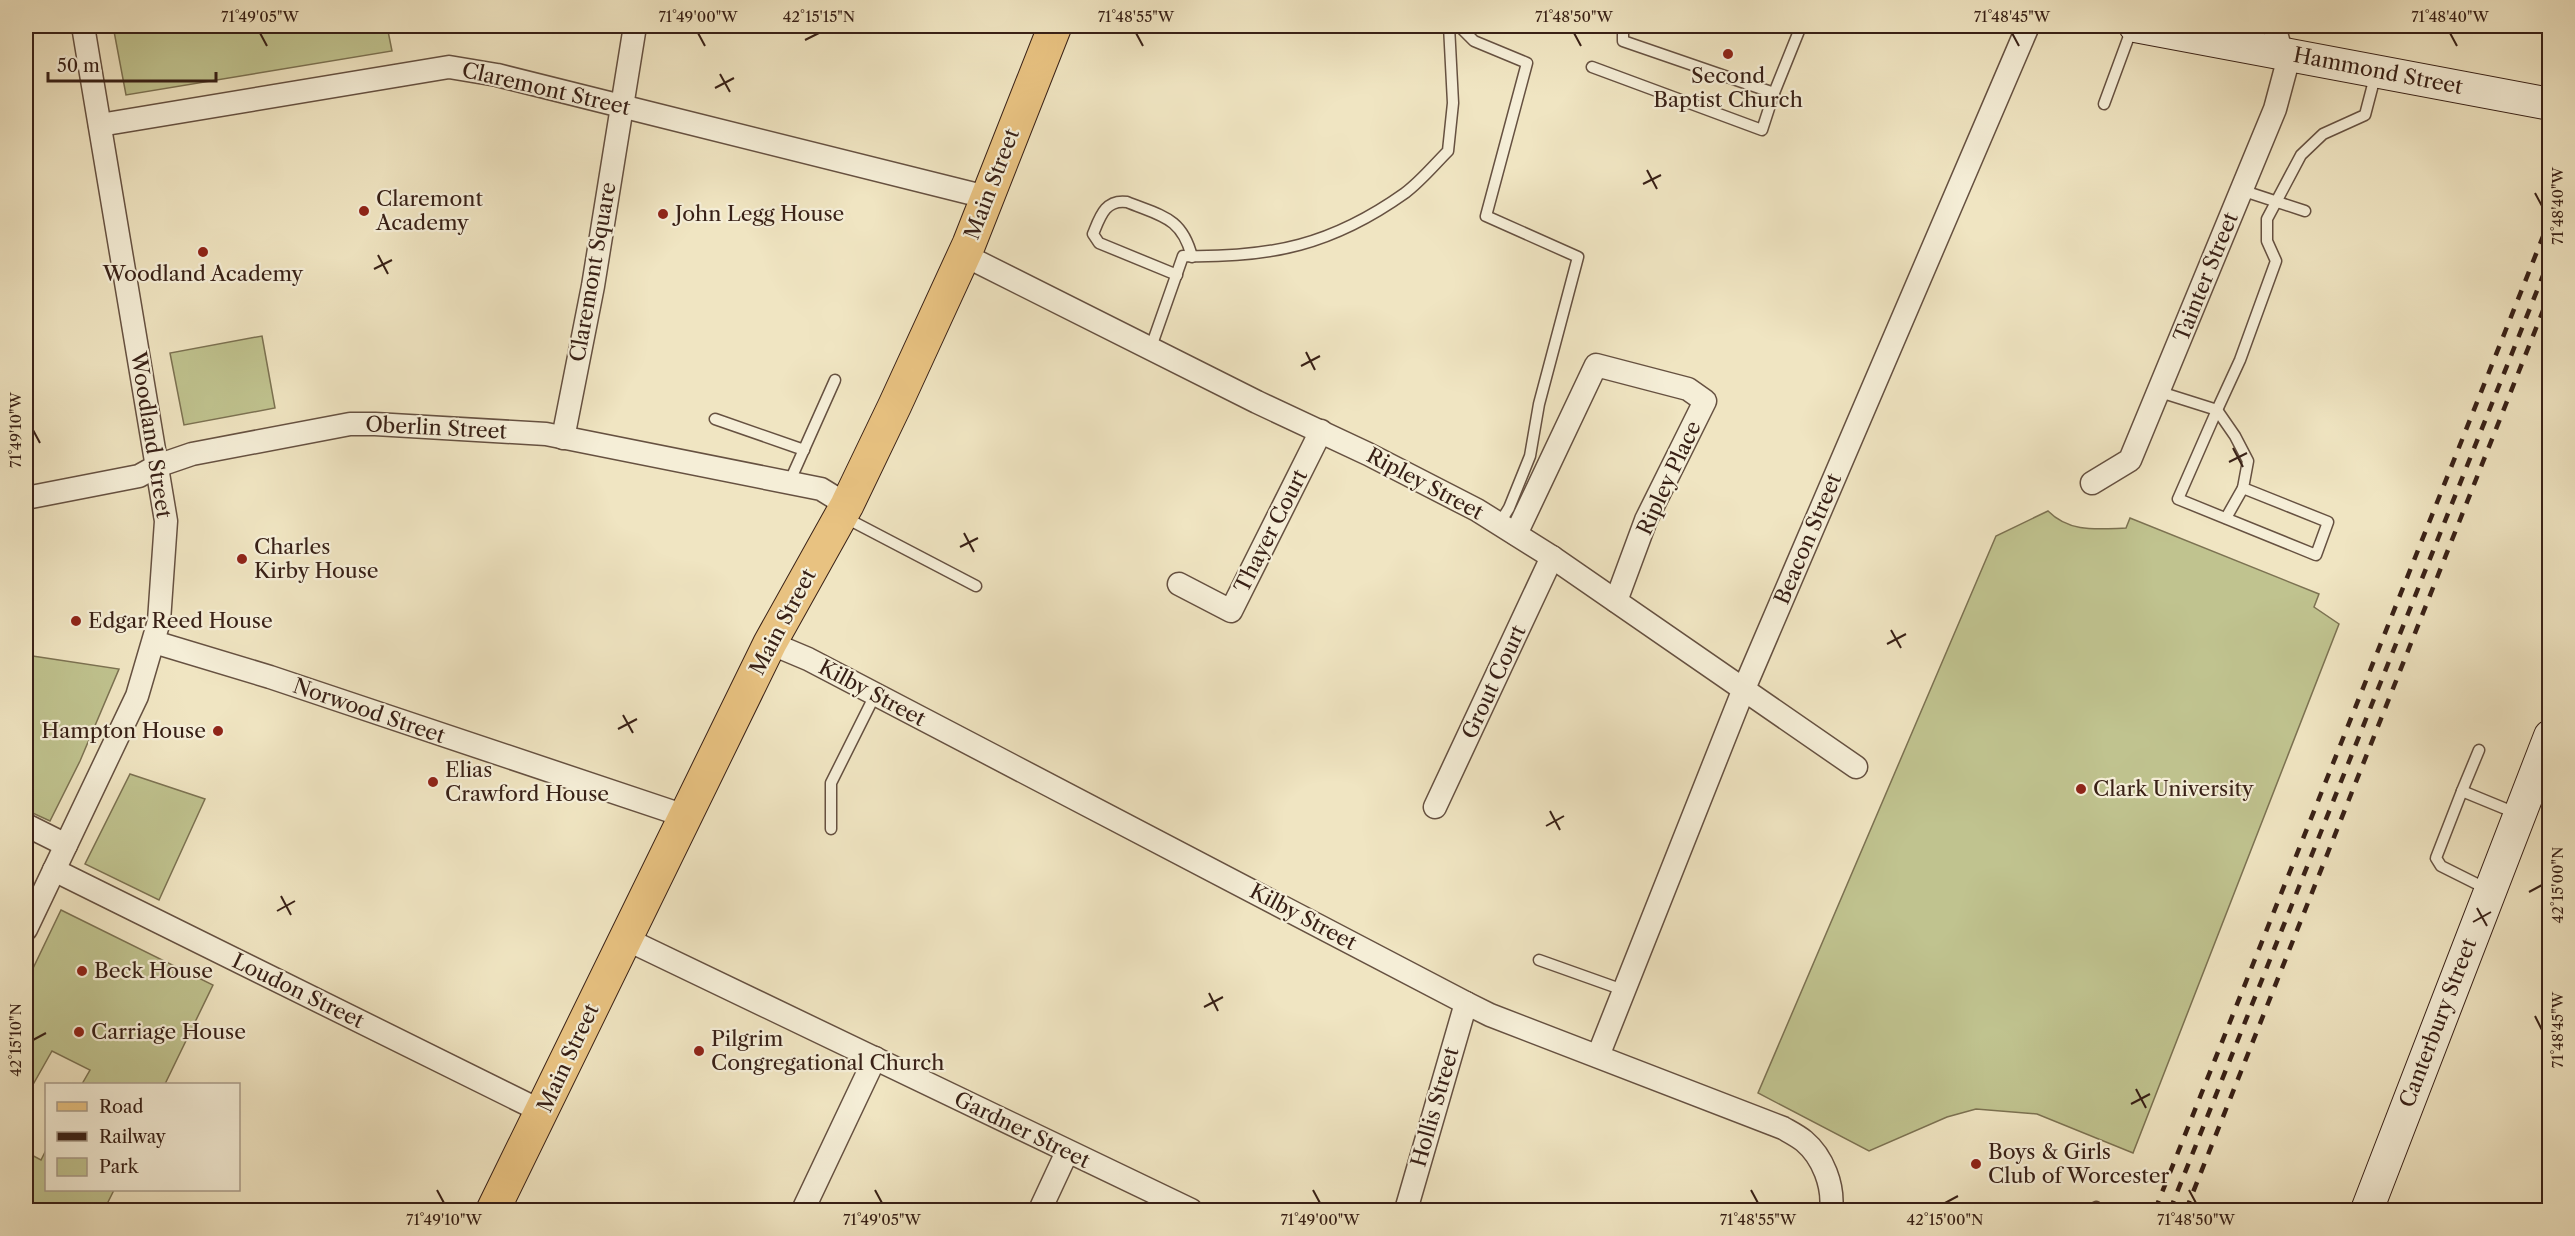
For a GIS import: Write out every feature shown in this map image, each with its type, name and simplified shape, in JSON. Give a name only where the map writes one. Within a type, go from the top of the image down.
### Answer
[{"type":"main road","name":"Main Street","points":[[493,1210],[543,1112],[567,1057],[770,643],[844,510],[964,255],[1055,26]]},
{"type":"street","name":"Woodland Street","points":[[26,929],[137,696],[159,621],[166,521],[83,26]]},
{"type":"street","name":"Claremont Square","points":[[563,438],[591,296],[635,26]]},
{"type":"street","name":"Beacon Street","points":[[1598,1056],[1626,991],[1743,691],[2028,26]]},
{"type":"street","name":"Hammond Street","points":[[2134,26],[2278,38],[2377,71],[2550,104]]},
{"type":"street","name":"Tainter Street","points":[[2092,483],[2130,460],[2160,392],[2275,109],[2286,68],[2278,38]]},
{"type":"street","name":"Claremont Street","points":[[100,125],[449,67],[497,75],[986,197]]},
{"type":"street","name":"Ripley Street","points":[[964,255],[1257,402],[1322,432],[1508,529],[1856,767]]},
{"type":"street","name":"Ripley Place","points":[[1508,529],[1596,365],[1688,389],[1705,401],[1646,520],[1617,602]]},
{"type":"street","name":"Oberlin Street","points":[[26,498],[139,476],[157,466],[192,454],[350,424],[546,434],[821,489],[844,510]]},
{"type":"street","name":"Thayer Court","points":[[1179,584],[1231,611],[1322,432]]},
{"type":"street","name":"Grout Court","points":[[1436,807],[1552,557]]},
{"type":"street","name":"Norwood Street","points":[[154,642],[270,677],[685,816]]},
{"type":"street","name":"Kilby Street","points":[[770,643],[808,659],[1466,1003],[1783,1128],[1804,1141],[1818,1158],[1830,1184],[1831,1210]]},
{"type":"street","name":"Canterbury Street","points":[[2367,1210],[2489,890],[2548,743]]},
{"type":"street","points":[[26,825],[66,845]]},
{"type":"street","name":"Loudon Street","points":[[54,870],[543,1112]]},
{"type":"street","name":"Gardner Street","points":[[626,939],[1191,1210]]},
{"type":"street","name":"Hollis Street","points":[[1406,1210],[1466,1003]]},
{"type":"street","points":[[803,1210],[875,1058]]},
{"type":"street","points":[[1040,1210],[1067,1152]]},
{"type":"lane","points":[[1151,347],[1183,256],[1242,256],[1297,247],[1354,224],[1406,192],[1448,151],[1453,103],[1449,26]]},
{"type":"lane","points":[[1459,26],[1474,41],[1527,63],[1486,216],[1578,257],[1539,404],[1530,456],[1509,508],[1508,529]]},
{"type":"lane","points":[[1623,26],[1623,41],[1774,93]]},
{"type":"lane","points":[[1592,68],[1762,130],[1801,26]]},
{"type":"lane","points":[[2104,104],[2134,26]]},
{"type":"lane","points":[[2243,488],[2328,522],[2316,555],[2178,499],[2240,360],[2276,261],[2267,241],[2267,219],[2301,155],[2323,134],[2365,115],[2377,71]]},
{"type":"lane","points":[[2241,190],[2305,211]]},
{"type":"lane","points":[[1177,274],[1099,243],[1093,234],[1101,212],[1109,204],[1120,201],[1175,222],[1188,240],[1191,256]]},
{"type":"lane","points":[[789,483],[835,380]]},
{"type":"lane","points":[[2160,392],[2217,410],[2235,436],[2248,461],[2243,488],[2226,518]]},
{"type":"lane","points":[[716,419],[804,450]]},
{"type":"lane","points":[[844,510],[976,586]]},
{"type":"lane","points":[[831,829],[831,783],[875,696]]},
{"type":"lane","points":[[2479,750],[2436,858],[2441,866],[2489,890]]},
{"type":"lane","points":[[2462,791],[2519,814]]},
{"type":"lane","points":[[1539,960],[1626,991]]},
{"type":"green space","points":[[113,26],[387,26],[392,51],[126,95]]},
{"type":"green space","points":[[262,336],[275,408],[184,425],[170,353]]},
{"type":"green space","name":"Clark University","points":[[2048,511],[2065,523],[2084,528],[2126,528],[2130,518],[2319,594],[2314,607],[2339,624],[2133,1153],[2037,1114],[1976,1109],[1947,1117],[1869,1151],[1758,1093],[1996,536]]},
{"type":"green space","points":[[26,655],[119,669],[80,761],[50,821],[26,810]]},
{"type":"green space","points":[[130,774],[205,799],[159,900],[85,864]]},
{"type":"green space","points":[[61,910],[213,985],[165,1083],[83,1083],[90,1070],[52,1051],[26,1097],[26,983]]},
{"type":"green space","points":[[26,1152],[41,1160],[45,1152],[45,1191],[114,1191],[104,1210],[26,1210]]},
{"type":"railway","points":[[2155,1210],[2550,219]]},
{"type":"railway","points":[[2170,1210],[2550,258]]},
{"type":"railway","points":[[2186,1210],[2550,293]]},
{"type":"place","name":"Second Baptist Church","points":[[1728,54]]},
{"type":"place","name":"Claremont Academy","points":[[364,211]]},
{"type":"place","name":"John Legg House","points":[[663,214]]},
{"type":"place","name":"Woodland Academy","points":[[203,252]]},
{"type":"place","name":"Charles Kirby House","points":[[242,559]]},
{"type":"place","name":"Edgar Reed House","points":[[76,621]]},
{"type":"place","name":"Hampton House","points":[[218,731]]},
{"type":"place","name":"Elias Crawford House","points":[[433,782]]},
{"type":"place","name":"Clark University","points":[[2081,789]]},
{"type":"place","name":"Beck House","points":[[82,971]]},
{"type":"place","name":"Carriage House","points":[[79,1032]]},
{"type":"place","name":"Pilgrim Congregational Church","points":[[699,1051]]},
{"type":"place","name":"Boys & Girls Club of Worcester","points":[[1976,1164]]}]
